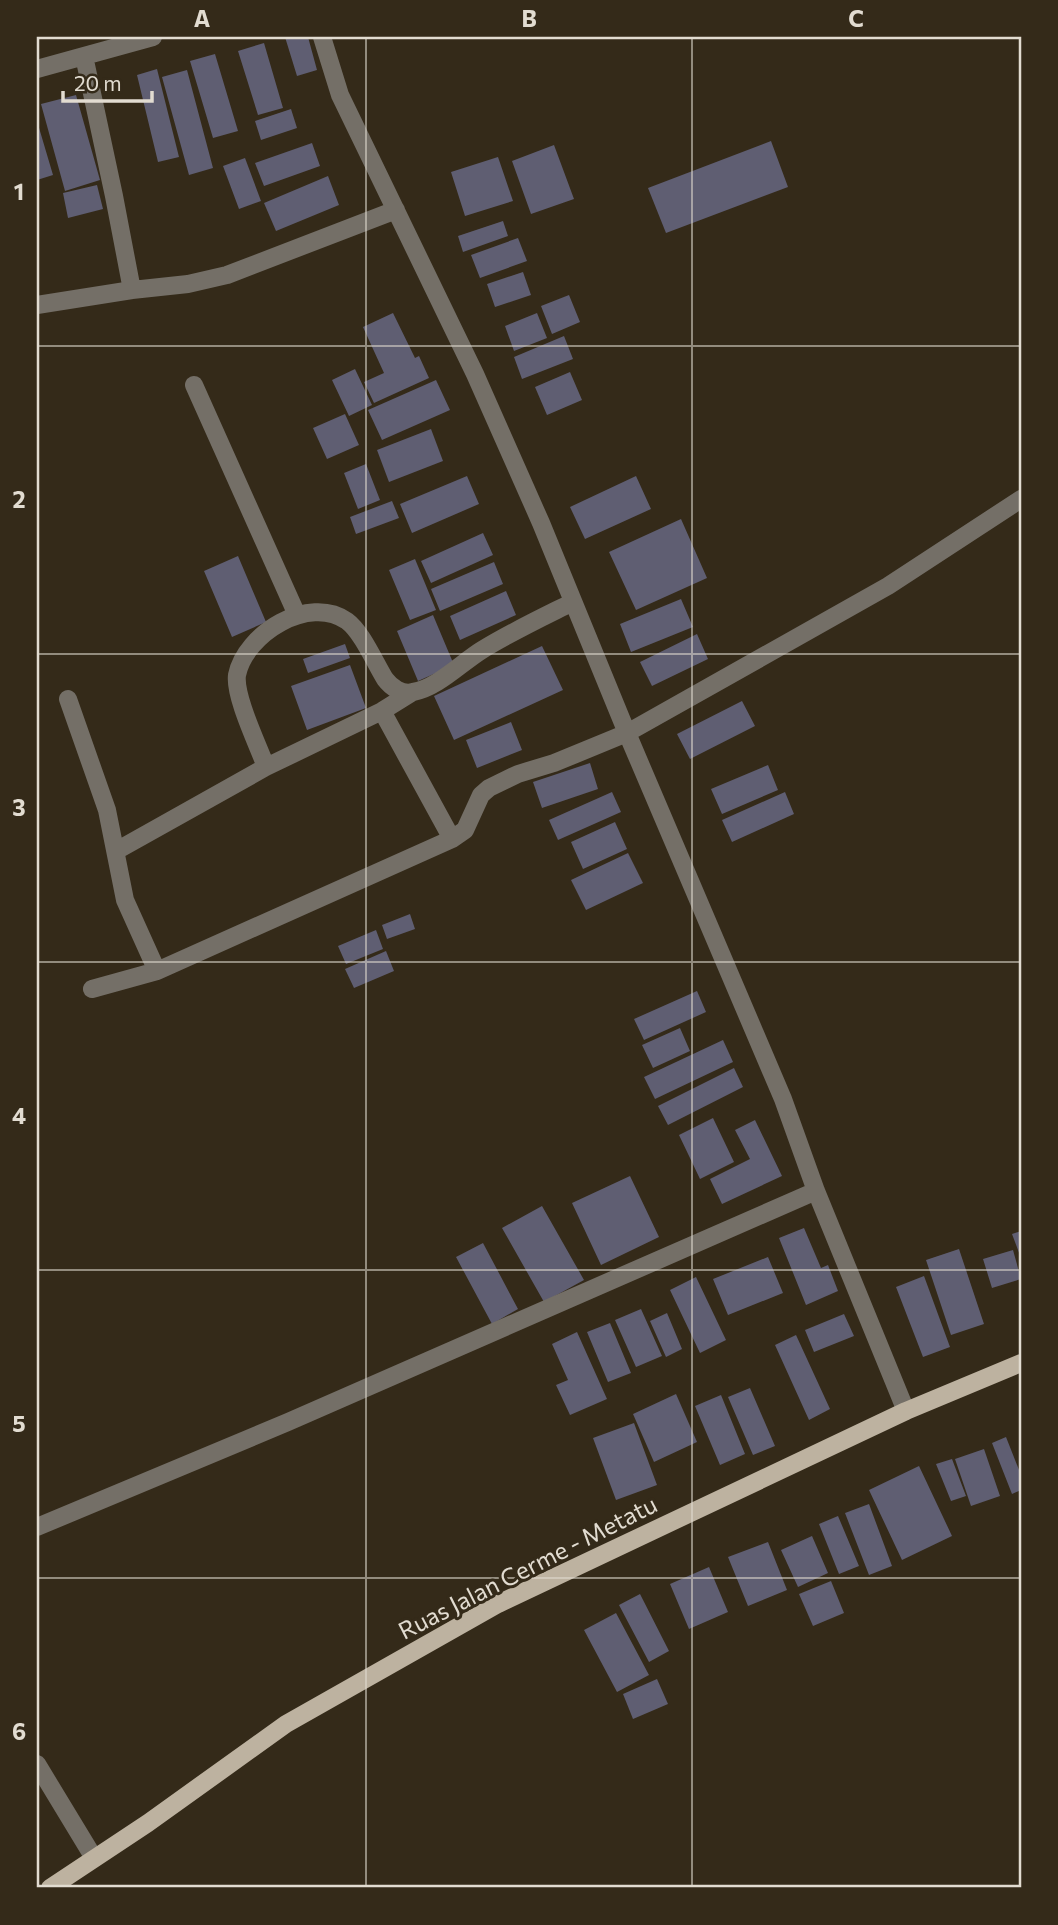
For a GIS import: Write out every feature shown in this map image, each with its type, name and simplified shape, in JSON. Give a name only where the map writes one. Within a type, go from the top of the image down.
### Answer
[{"type":"main road","name":"Ruas Jalan Cerme - Metatu","points":[[50,1888],[286,1724],[498,1604],[906,1411],[1021,1363]]},
{"type":"street","points":[[37,69],[153,37]]},
{"type":"street","points":[[322,37],[341,95],[475,374],[541,523],[783,1099],[816,1191],[906,1411]]},
{"type":"street","points":[[84,56],[132,290]]},
{"type":"street","points":[[37,305],[188,284],[227,275],[396,210]]},
{"type":"street","points":[[194,385],[297,615]]},
{"type":"street","points":[[92,989],[157,971],[452,839],[465,830],[481,795],[489,788],[518,774],[554,763],[627,733],[888,586],[1021,499]]},
{"type":"street","points":[[116,851],[266,767],[382,711],[435,682],[494,643],[573,602]]},
{"type":"street","points":[[266,767],[238,692],[237,677],[242,659],[280,623],[312,612],[346,620],[355,629],[390,685],[399,691],[411,693]]},
{"type":"street","points":[[68,699],[107,810],[125,900],[157,971]]},
{"type":"street","points":[[382,711],[452,839]]},
{"type":"street","points":[[37,1527],[288,1422],[816,1191]]},
{"type":"street","points":[[37,1764],[94,1858]]},
{"type":"building","points":[[285,37],[308,37],[317,70],[297,76]]},
{"type":"building","points":[[264,43],[283,108],[258,115],[238,51]]},
{"type":"building","points":[[215,54],[238,131],[213,138],[190,61]]},
{"type":"building","points":[[157,69],[179,157],[158,162],[137,75]]},
{"type":"building","points":[[187,70],[213,168],[189,175],[162,77]]},
{"type":"building","points":[[76,95],[100,180],[65,191],[41,104]]},
{"type":"building","points":[[291,109],[297,128],[261,140],[255,121]]},
{"type":"building","points":[[37,121],[53,175],[37,180]]},
{"type":"building","points":[[771,141],[788,187],[666,233],[648,188]]},
{"type":"building","points":[[312,143],[320,166],[264,186],[255,163]]},
{"type":"building","points":[[554,145],[574,199],[531,214],[512,161]]},
{"type":"building","points":[[498,157],[513,201],[465,216],[451,172]]},
{"type":"building","points":[[245,158],[261,201],[239,209],[223,166]]},
{"type":"building","points":[[328,176],[339,205],[276,231],[264,203]]},
{"type":"building","points":[[97,185],[103,209],[68,218],[63,193]]},
{"type":"building","points":[[503,221],[508,236],[463,252],[458,236]]},
{"type":"building","points":[[518,238],[527,261],[480,278],[471,255]]},
{"type":"building","points":[[523,272],[531,295],[495,307],[487,284]]},
{"type":"building","points":[[569,295],[580,322],[552,334],[541,306]]},
{"type":"building","points":[[393,313],[415,358],[419,356],[429,378],[374,403],[364,382],[384,373],[363,327]]},
{"type":"building","points":[[537,313],[547,338],[514,351],[505,326]]},
{"type":"building","points":[[564,336],[573,359],[522,379],[514,357]]},
{"type":"building","points":[[355,369],[372,405],[349,416],[332,380]]},
{"type":"building","points":[[570,372],[582,400],[547,415],[535,387]]},
{"type":"building","points":[[436,380],[450,410],[382,440],[368,410]]},
{"type":"building","points":[[345,414],[359,445],[327,459],[313,428]]},
{"type":"building","points":[[431,429],[443,461],[389,482],[377,450]]},
{"type":"building","points":[[366,464],[380,500],[358,509],[344,473]]},
{"type":"building","points":[[467,476],[479,504],[412,533],[400,504]]},
{"type":"building","points":[[636,476],[651,509],[585,539],[570,507]]},
{"type":"building","points":[[392,501],[399,518],[356,534],[350,517]]},
{"type":"building","points":[[681,519],[707,578],[636,610],[609,552]]},
{"type":"building","points":[[483,533],[493,555],[431,583],[421,561]]},
{"type":"building","points":[[238,556],[266,622],[232,637],[204,571]]},
{"type":"building","points":[[415,559],[436,610],[410,620],[389,570]]},
{"type":"building","points":[[494,562],[503,584],[440,611],[431,589]]},
{"type":"building","points":[[506,591],[516,615],[460,640],[450,616]]},
{"type":"building","points":[[681,599],[693,627],[631,652],[620,624]]},
{"type":"building","points":[[433,615],[454,665],[418,681],[397,631]]},
{"type":"building","points":[[697,634],[708,659],[652,686],[640,662]]},
{"type":"building","points":[[345,644],[350,658],[308,673],[303,659]]},
{"type":"building","points":[[542,646],[563,690],[454,740],[434,696]]},
{"type":"building","points":[[350,665],[366,708],[307,730],[291,686]]},
{"type":"building","points":[[742,701],[755,726],[690,759],[677,734]]},
{"type":"building","points":[[511,722],[522,750],[477,768],[466,740]]},
{"type":"building","points":[[590,763],[598,789],[542,808],[533,782]]},
{"type":"building","points":[[768,765],[778,790],[722,814],[711,789]]},
{"type":"building","points":[[612,792],[621,812],[558,840],[549,820]]},
{"type":"building","points":[[785,792],[794,814],[732,842],[722,820]]},
{"type":"building","points":[[615,822],[627,849],[583,869],[571,842]]},
{"type":"building","points":[[628,853],[643,883],[586,910],[571,880]]},
{"type":"building","points":[[410,914],[415,929],[387,939],[382,925]]},
{"type":"building","points":[[376,930],[383,949],[346,964],[338,946]]},
{"type":"building","points":[[386,951],[394,971],[354,988],[345,969]]},
{"type":"building","points":[[697,991],[706,1012],[644,1040],[634,1019]]},
{"type":"building","points":[[680,1028],[690,1051],[653,1068],[642,1045]]},
{"type":"building","points":[[723,1040],[733,1062],[655,1099],[644,1077]]},
{"type":"building","points":[[734,1068],[743,1087],[668,1125],[658,1106]]},
{"type":"building","points":[[713,1118],[734,1162],[700,1179],[679,1135]]},
{"type":"building","points":[[755,1120],[782,1176],[722,1204],[710,1179],[750,1159],[735,1130]]},
{"type":"building","points":[[630,1176],[659,1237],[601,1265],[572,1203]]},
{"type":"building","points":[[542,1206],[584,1280],[544,1302],[502,1228]]},
{"type":"building","points":[[804,1228],[821,1268],[828,1265],[838,1291],[806,1305],[779,1238]]},
{"type":"building","points":[[1021,1231],[1021,1258],[1012,1234]]},
{"type":"building","points":[[483,1243],[518,1309],[492,1324],[456,1257]]},
{"type":"building","points":[[959,1249],[984,1324],[951,1335],[926,1260]]},
{"type":"building","points":[[1013,1250],[1021,1279],[992,1288],[983,1259]]},
{"type":"building","points":[[768,1257],[783,1293],[728,1315],[713,1279]]},
{"type":"building","points":[[924,1276],[950,1347],[923,1357],[896,1287]]},
{"type":"building","points":[[696,1277],[726,1340],[700,1353],[670,1290]]},
{"type":"building","points":[[641,1309],[662,1356],[636,1367],[615,1320]]},
{"type":"building","points":[[667,1313],[682,1349],[666,1357],[650,1321]]},
{"type":"building","points":[[844,1314],[854,1336],[814,1352],[805,1330]]},
{"type":"building","points":[[610,1323],[631,1373],[608,1382],[587,1332]]},
{"type":"building","points":[[577,1332],[607,1399],[570,1415],[556,1385],[568,1380],[552,1344]]},
{"type":"building","points":[[796,1335],[830,1409],[809,1420],[775,1345]]},
{"type":"building","points":[[750,1388],[775,1446],[753,1455],[728,1397]]},
{"type":"building","points":[[676,1394],[697,1442],[654,1462],[633,1414]]},
{"type":"building","points":[[721,1395],[745,1454],[720,1465],[695,1406]]},
{"type":"building","points":[[634,1423],[657,1485],[616,1500],[593,1438]]},
{"type":"building","points":[[1006,1437],[1021,1475],[1021,1490],[1012,1494],[992,1443]]},
{"type":"building","points":[[984,1449],[1000,1496],[971,1506],[955,1459]]},
{"type":"building","points":[[952,1459],[966,1496],[951,1501],[936,1464]]},
{"type":"building","points":[[919,1466],[952,1536],[902,1560],[869,1490]]},
{"type":"building","points":[[869,1504],[892,1566],[869,1575],[845,1513]]},
{"type":"building","points":[[838,1516],[859,1566],[839,1574],[819,1524]]},
{"type":"building","points":[[812,1536],[828,1573],[798,1587],[781,1550]]},
{"type":"building","points":[[768,1542],[787,1590],[748,1606],[728,1557]]},
{"type":"building","points":[[709,1567],[728,1612],[689,1629],[670,1584]]},
{"type":"building","points":[[831,1581],[844,1613],[813,1626],[799,1594]]},
{"type":"building","points":[[640,1594],[669,1651],[649,1662],[619,1605]]},
{"type":"building","points":[[616,1613],[649,1675],[617,1692],[584,1630]]},
{"type":"building","points":[[657,1679],[668,1704],[633,1719],[623,1694]]}]
